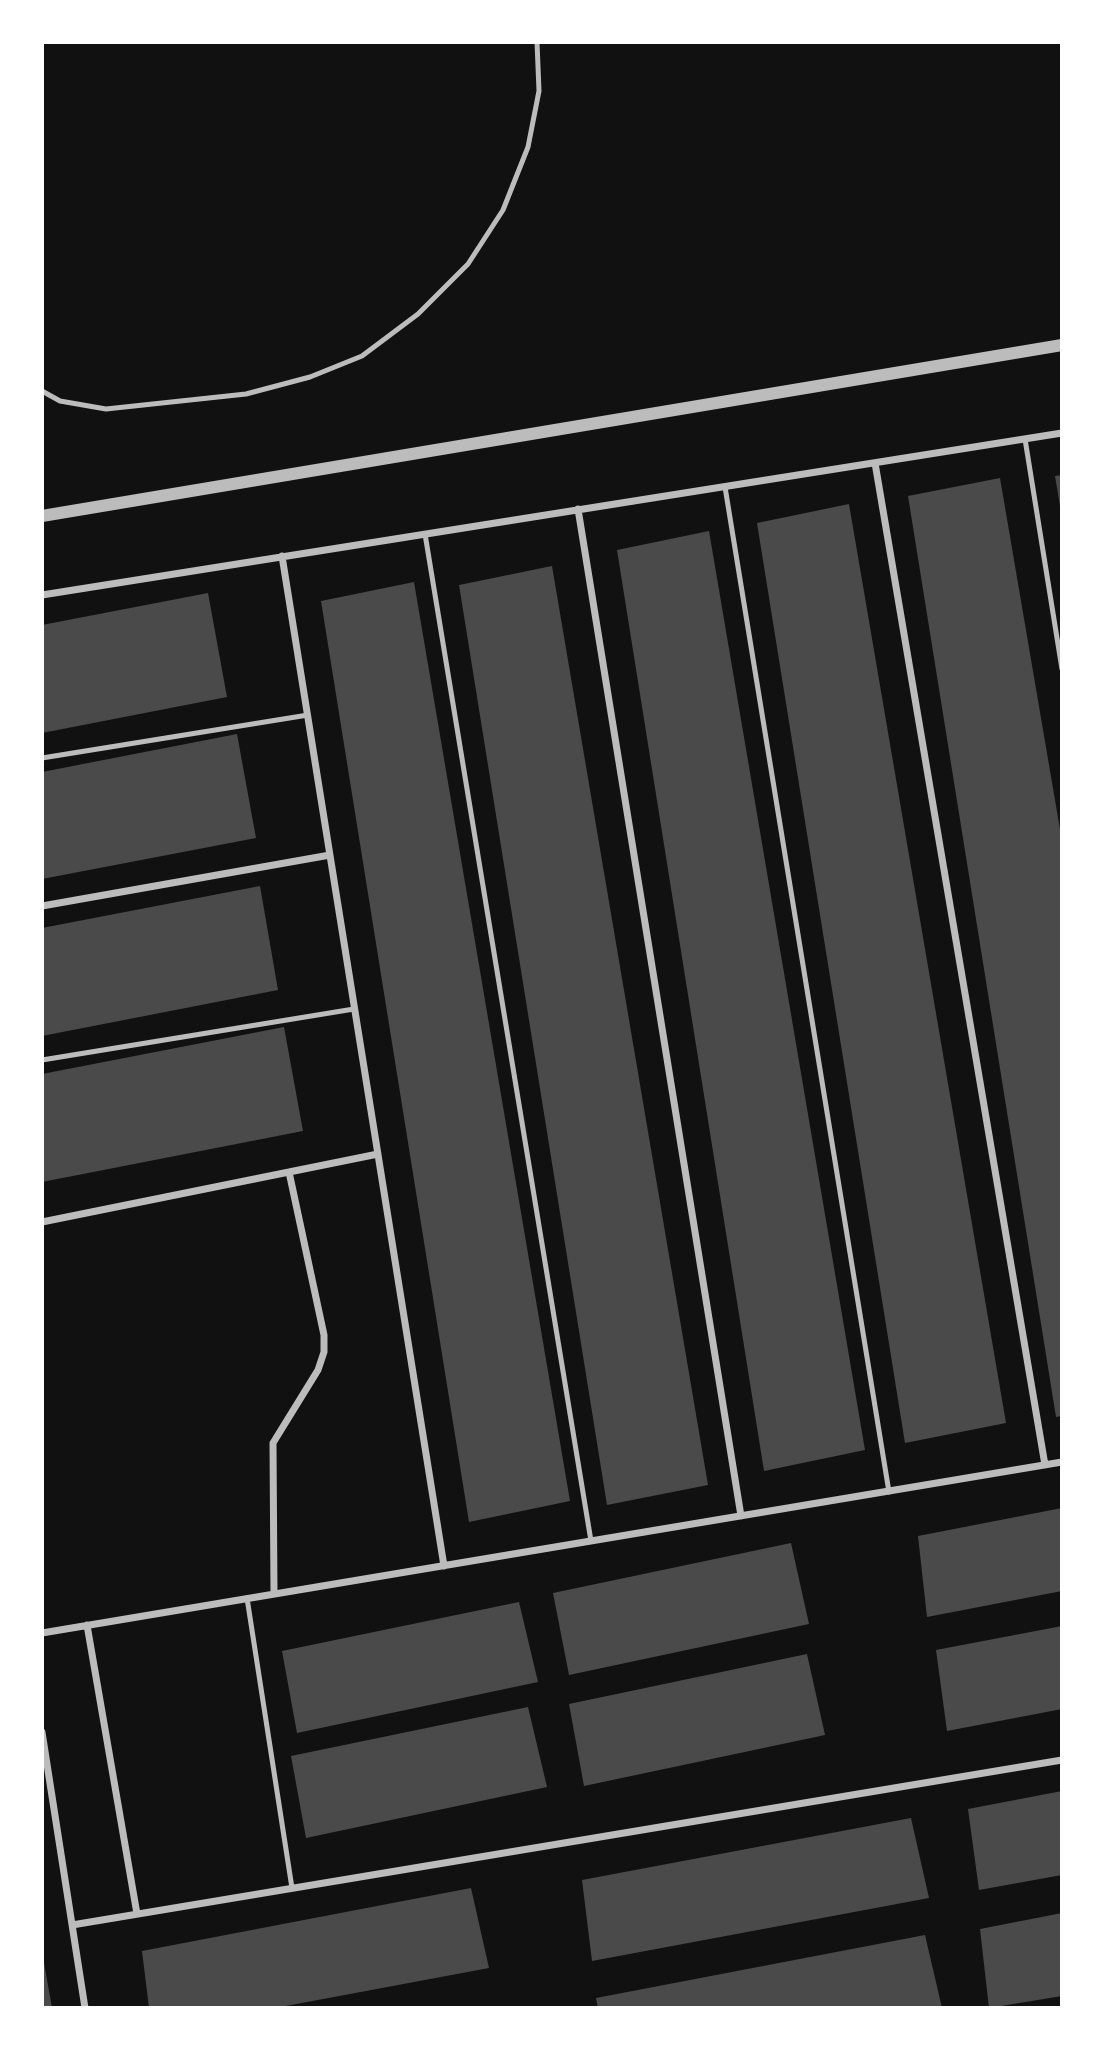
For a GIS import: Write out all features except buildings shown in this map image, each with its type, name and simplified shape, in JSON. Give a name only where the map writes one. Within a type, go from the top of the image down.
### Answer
[{"type":"street","points":[[42,516],[1062,345]]},
{"type":"street","points":[[42,595],[1062,433]]},
{"type":"street","points":[[875,463],[1045,1465]]},
{"type":"street","points":[[578,509],[741,1516]]},
{"type":"street","points":[[282,556],[444,1566]]},
{"type":"street","points":[[42,906],[330,855]]},
{"type":"street","points":[[42,1222],[378,1154]]},
{"type":"street","points":[[274,1594],[273,1443],[318,1370],[324,1352],[324,1335],[289,1172]]},
{"type":"street","points":[[42,1633],[1062,1462]]},
{"type":"street","points":[[87,1625],[136,1914]]},
{"type":"street","points":[[42,1732],[85,2008]]},
{"type":"street","points":[[72,1925],[1062,1760]]},
{"type":"lane","points":[[42,391],[60,401],[106,409],[246,394],[310,377],[362,356],[418,314],[468,264],[503,210],[528,147],[539,91],[537,42]]},
{"type":"lane","points":[[1026,439],[1062,669]]},
{"type":"lane","points":[[725,486],[889,1492]]},
{"type":"lane","points":[[425,534],[591,1541]]},
{"type":"lane","points":[[42,758],[308,715]]},
{"type":"lane","points":[[42,1060],[354,1009]]},
{"type":"lane","points":[[247,1598],[292,1888]]}]
